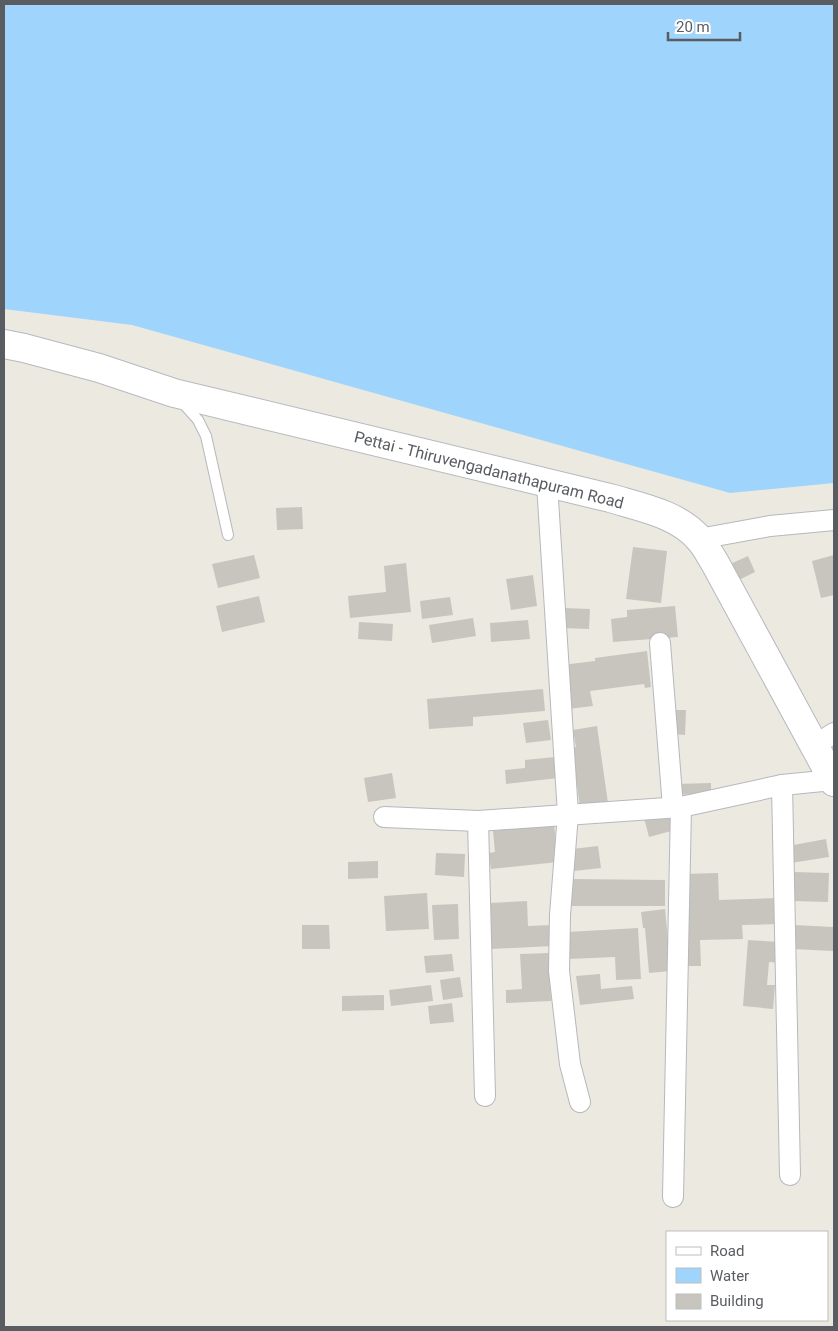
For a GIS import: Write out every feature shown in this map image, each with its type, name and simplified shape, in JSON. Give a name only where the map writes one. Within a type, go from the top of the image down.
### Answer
[{"type":"main road","name":"Pettai - Thiruvengadanathapuram Road","points":[[4,344],[99,368],[174,393],[649,509],[669,517],[688,529],[699,539],[715,563],[824,739],[834,781]]},
{"type":"street","points":[[547,484],[568,814],[560,914],[559,971],[570,1064],[580,1102]]},
{"type":"street","points":[[699,539],[770,526],[834,520]]},
{"type":"street","points":[[660,644],[677,807],[673,1197]]},
{"type":"street","points":[[384,817],[478,821],[677,807],[782,785],[834,781]]},
{"type":"street","points":[[782,785],[790,1175]]},
{"type":"street","points":[[478,821],[485,1096]]},
{"type":"lane","points":[[174,393],[198,420],[206,436],[228,536]]},
{"type":"water","points":[[4,4],[834,4],[834,483],[730,493],[132,325],[4,309]]},
{"type":"building","points":[[302,507],[303,529],[277,530],[276,508]]},
{"type":"building","points":[[633,547],[667,551],[661,603],[626,599]]},
{"type":"building","points":[[254,555],[260,578],[218,588],[212,564]]},
{"type":"building","points":[[834,555],[834,595],[821,598],[812,561]]},
{"type":"building","points":[[748,556],[755,572],[735,582],[728,565]]},
{"type":"building","points":[[406,563],[411,612],[350,618],[348,596],[386,592],[384,566]]},
{"type":"building","points":[[533,575],[537,606],[511,610],[506,579]]},
{"type":"building","points":[[259,596],[265,622],[222,632],[216,606]]},
{"type":"building","points":[[450,597],[453,615],[422,619],[420,601]]},
{"type":"building","points":[[675,606],[678,637],[613,642],[611,619],[627,617],[627,610]]},
{"type":"building","points":[[562,608],[590,609],[589,629],[561,628]]},
{"type":"building","points":[[473,618],[476,636],[432,643],[429,625]]},
{"type":"building","points":[[528,620],[530,639],[491,642],[490,623]]},
{"type":"building","points":[[359,622],[393,624],[392,641],[358,639]]},
{"type":"building","points":[[647,651],[651,687],[645,688],[644,684],[590,691],[593,706],[568,709],[562,665],[595,661],[595,658]]},
{"type":"building","points":[[543,689],[545,711],[473,717],[473,726],[429,729],[427,699]]},
{"type":"building","points":[[674,710],[686,710],[685,735],[674,734]]},
{"type":"building","points":[[548,720],[551,740],[526,743],[523,723]]},
{"type":"building","points":[[597,726],[608,803],[580,807],[572,748],[576,747],[573,730]]},
{"type":"building","points":[[555,757],[558,778],[506,784],[505,770],[525,768],[525,760]]},
{"type":"building","points":[[392,773],[396,798],[368,802],[364,778]]},
{"type":"building","points":[[711,783],[711,793],[676,795],[676,784]]},
{"type":"building","points":[[670,810],[675,830],[649,837],[644,818]]},
{"type":"building","points":[[554,824],[558,862],[491,869],[489,853],[495,852],[493,831]]},
{"type":"building","points":[[826,839],[829,857],[791,863],[788,846]]},
{"type":"building","points":[[598,846],[601,868],[574,871],[572,849]]},
{"type":"building","points":[[436,853],[465,854],[464,877],[435,875]]},
{"type":"building","points":[[378,861],[378,878],[348,879],[348,862]]},
{"type":"building","points":[[794,872],[829,873],[828,902],[793,901]]},
{"type":"building","points":[[718,873],[719,900],[781,898],[782,924],[742,925],[743,939],[700,940],[701,966],[686,966],[684,874]]},
{"type":"building","points":[[571,879],[665,880],[665,906],[571,906]]},
{"type":"building","points":[[427,893],[429,929],[386,931],[384,896]]},
{"type":"building","points":[[527,901],[528,926],[552,925],[553,946],[492,949],[489,903]]},
{"type":"building","points":[[458,904],[459,939],[434,940],[432,905]]},
{"type":"building","points":[[665,909],[671,971],[649,973],[645,928],[643,928],[641,912]]},
{"type":"building","points":[[302,925],[329,925],[330,949],[302,949]]},
{"type":"building","points":[[794,925],[833,927],[833,951],[793,949]]},
{"type":"building","points":[[638,928],[641,979],[616,980],[615,957],[568,959],[567,932]]},
{"type":"building","points":[[748,940],[780,942],[779,963],[769,962],[767,985],[775,985],[773,1009],[743,1006]]},
{"type":"building","points":[[549,953],[551,1001],[506,1003],[506,990],[522,989],[520,954]]},
{"type":"building","points":[[452,954],[454,971],[426,973],[424,956]]},
{"type":"building","points":[[600,974],[601,989],[632,986],[634,999],[580,1005],[576,976]]},
{"type":"building","points":[[460,977],[463,997],[443,1000],[440,980]]},
{"type":"building","points":[[431,985],[433,1001],[391,1006],[389,990]]},
{"type":"building","points":[[384,995],[384,1010],[342,1011],[342,996]]},
{"type":"building","points":[[452,1003],[454,1022],[430,1024],[428,1006]]}]
